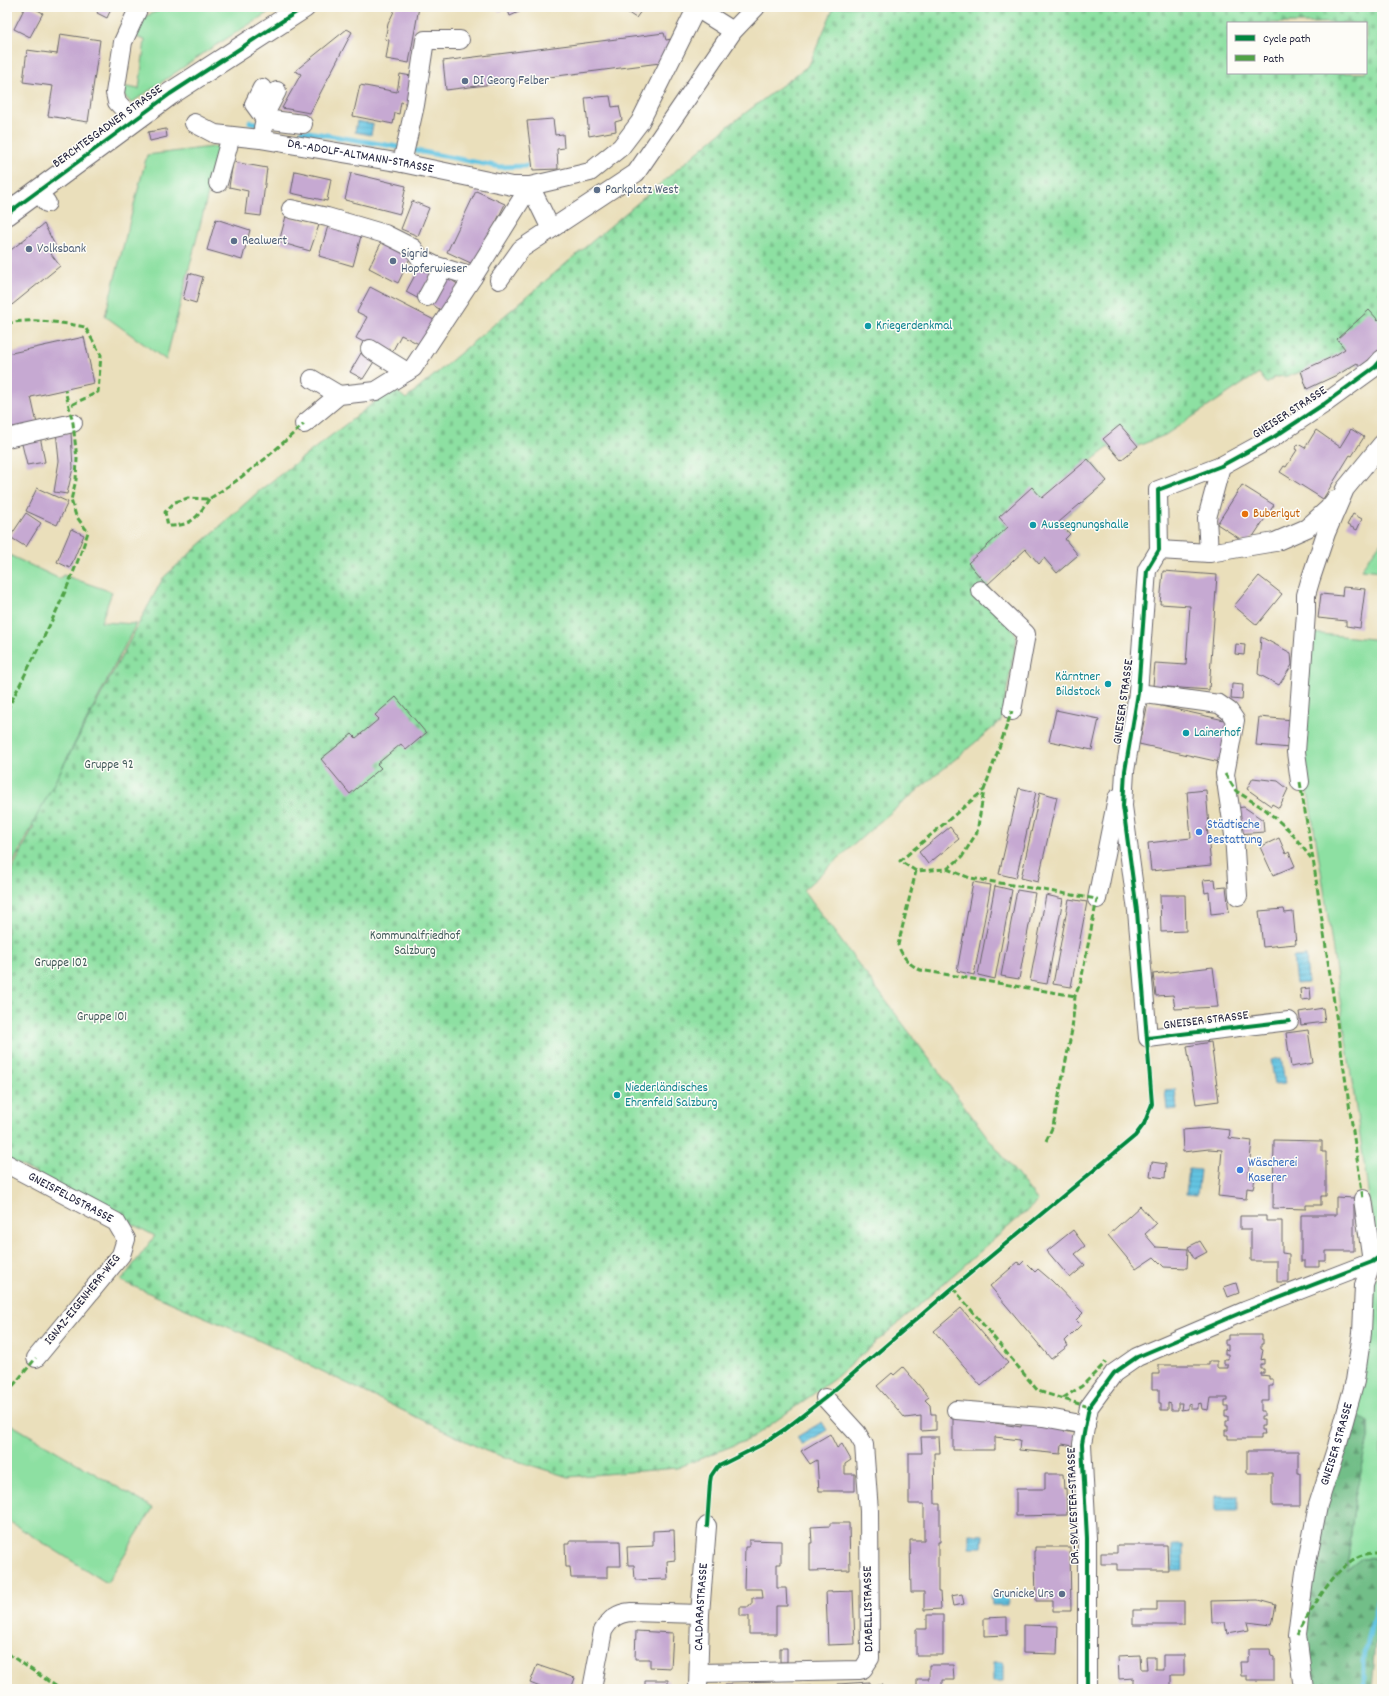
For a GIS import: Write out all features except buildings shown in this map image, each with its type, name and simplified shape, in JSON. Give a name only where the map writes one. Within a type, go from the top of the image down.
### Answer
[{"type":"main road","name":"BERCHTESGADNER STRASSE","points":[[7,214],[42,197],[134,120],[170,94],[304,7]]},
{"type":"street","name":"BERCHTESGADNER STRASSE","points":[[134,120],[117,102],[115,93],[123,42],[139,7]]},
{"type":"street","points":[[696,7],[733,30]]},
{"type":"street","name":"DR.-ADOLF-ALTMANN-STRASSE","points":[[194,123],[215,134],[231,136],[262,129],[403,158],[512,186],[530,186],[590,172],[621,147],[640,122],[696,7]]},
{"type":"street","points":[[499,280],[521,249],[636,172],[733,30],[756,7]]},
{"type":"street","points":[[403,158],[415,105],[426,40],[460,40]]},
{"type":"street","points":[[269,90],[267,110],[262,129],[303,124]]},
{"type":"street","points":[[218,183],[231,136]]},
{"type":"street","points":[[600,164],[609,190]]},
{"type":"street","points":[[530,186],[551,229]]},
{"type":"street","points":[[304,424],[339,395],[376,391],[413,368],[473,277],[530,186]]},
{"type":"street","points":[[291,209],[385,234],[414,248],[420,258],[443,268],[473,277]]},
{"type":"street","points":[[427,297],[443,268]]},
{"type":"street","points":[[370,349],[407,372]]},
{"type":"street","name":"GNEISER STRASSE","points":[[1289,1021],[1148,1038],[1137,911],[1123,806],[1129,739],[1138,693],[1147,570],[1159,550],[1158,490],[1221,466],[1274,437],[1324,404],[1375,367],[1382,359]]},
{"type":"street","points":[[312,379],[339,395]]},
{"type":"street","points":[[7,438],[73,424]]},
{"type":"street","points":[[1159,550],[1209,553],[1275,542],[1307,528],[1328,509],[1382,444]]},
{"type":"street","points":[[1209,553],[1208,518],[1221,466]]},
{"type":"street","points":[[1300,782],[1296,752],[1306,595],[1326,533],[1345,489]]},
{"type":"street","points":[[980,590],[1026,634],[1012,711]]},
{"type":"street","name":"GNEISER STRASSE","points":[[1138,693],[1219,704],[1229,711],[1235,720],[1225,774],[1234,835],[1238,896]]},
{"type":"street","points":[[1097,899],[1129,739]]},
{"type":"street","name":"GNEISFELDSTRASSE","points":[[7,1164],[116,1222],[126,1239]]},
{"type":"street","name":"GNEISER STRASSE","points":[[1304,1689],[1297,1635],[1305,1572],[1318,1505],[1337,1446],[1355,1381],[1362,1333],[1364,1285],[1377,1259],[1363,1198]]},
{"type":"street","name":"IGNAZ-EIGENHERR-WEG","points":[[36,1358],[121,1255],[126,1239]]},
{"type":"street","name":"DR.-SYLVESTER-STRASSE","points":[[1087,1689],[1086,1538],[1082,1444],[1090,1407],[1114,1373],[1137,1357],[1245,1310],[1377,1259]]},
{"type":"street","name":"DIABELLISTRASSE","points":[[699,1681],[855,1670],[863,1668],[870,1658],[869,1511],[864,1445],[857,1433],[825,1398]]},
{"type":"street","points":[[956,1410],[1043,1416],[1086,1424]]},
{"type":"street","name":"CALDARASTRASSE","points":[[699,1681],[700,1614],[707,1526]]},
{"type":"street","points":[[592,1689],[603,1631],[614,1616],[631,1612],[700,1614]]},
{"type":"green space","points":[[163,7],[277,7],[210,49],[131,103],[123,94],[123,89],[127,87],[139,89],[145,40],[133,36],[144,17],[162,9]]},
{"type":"green space","name":"Kommunalfriedhof Salzburg","points":[[834,7],[1382,7],[1382,349],[1360,367],[1357,364],[1307,389],[1301,372],[1288,376],[1275,377],[1267,384],[1259,373],[1165,435],[1138,446],[1121,460],[1109,447],[1091,461],[1107,481],[1059,522],[1070,534],[1065,539],[1078,555],[1057,573],[1044,558],[1039,564],[1026,549],[987,585],[1017,637],[1001,721],[877,824],[803,890],[986,1135],[1038,1201],[834,1379],[752,1438],[677,1468],[568,1477],[486,1451],[258,1340],[121,1281],[155,1236],[7,1158],[7,880],[34,826],[32,825],[163,578],[259,491],[393,388],[406,399],[732,123],[809,65]]},
{"type":"green space","points":[[220,146],[166,360],[105,316],[147,155]]},
{"type":"green space","points":[[1382,541],[1382,571],[1361,569]]},
{"type":"green space","points":[[7,554],[60,579],[63,575],[112,592],[101,622],[136,624],[7,875]]},
{"type":"green space","points":[[1311,633],[1382,640],[1382,1248],[1377,1252],[1323,883],[1302,755]]},
{"type":"green space","points":[[1382,1271],[1382,1558],[1363,1559],[1347,1572],[1355,1496],[1369,1438],[1369,1422],[1346,1429],[1371,1282]]},
{"type":"green space","points":[[1359,1417],[1369,1422],[1369,1438],[1355,1496],[1347,1571],[1363,1559],[1382,1558],[1382,1612],[1377,1631],[1372,1689],[1312,1689],[1302,1622],[1321,1514],[1346,1429]]},
{"type":"green space","points":[[7,1422],[153,1508],[107,1583],[7,1520]]},
{"type":"water","points":[[357,121],[373,124],[371,135],[355,132]]},
{"type":"water","points":[[1306,956],[1308,983],[1296,984],[1293,957]]},
{"type":"water","points":[[1281,1058],[1285,1084],[1275,1085],[1271,1060]]},
{"type":"water","points":[[1175,1089],[1177,1109],[1167,1110],[1165,1090]]},
{"type":"water","points":[[1189,1169],[1200,1170],[1197,1195],[1186,1194]]},
{"type":"water","points":[[822,1422],[827,1430],[802,1445],[797,1437]]},
{"type":"water","points":[[1215,1496],[1238,1496],[1238,1511],[1215,1511]]},
{"type":"water","points":[[969,1534],[983,1535],[982,1547],[969,1547]]},
{"type":"water","points":[[1172,1545],[1183,1545],[1183,1571],[1172,1571]]},
{"type":"water","points":[[991,1595],[1008,1595],[1008,1605],[992,1605]]},
{"type":"water","points":[[993,1662],[1003,1662],[1003,1682],[993,1682]]},
{"type":"waterway","points":[[250,122],[261,124]]},
{"type":"waterway","points":[[302,131],[392,146],[500,167],[526,166]]},
{"type":"waterway","points":[[1364,1689],[1364,1658],[1382,1582]]},
{"type":"marked path","points":[[7,324],[35,321],[57,322],[85,327],[101,355],[98,392],[69,406]]},
{"type":"marked path","points":[[7,710],[61,600],[88,532],[76,516],[71,500],[76,480],[77,459],[73,423],[65,390]]},
{"type":"marked path","points":[[209,499],[193,520],[176,526],[168,526],[165,512],[175,502],[188,498],[209,499],[265,459],[304,424]]},
{"type":"marked path","points":[[947,869],[962,857],[977,832],[984,790],[1012,711]]},
{"type":"marked path","points":[[1225,774],[1236,791],[1266,810],[1290,831],[1311,858]]},
{"type":"marked path","points":[[1300,782],[1313,859],[1363,1199]]},
{"type":"marked path","points":[[916,871],[900,861],[984,790]]},
{"type":"marked path","points":[[1046,1141],[1053,1126],[1072,1030],[1075,996],[1081,981],[1097,899],[970,878],[947,869],[916,871],[898,945],[904,957],[913,965],[920,970],[1075,996]]},
{"type":"marked path","points":[[953,1288],[1038,1391],[1089,1407]]},
{"type":"marked path","points":[[7,1393],[36,1358]]},
{"type":"marked path","points":[[1063,1398],[1082,1386],[1106,1362]]},
{"type":"marked path","points":[[1297,1635],[1317,1600],[1335,1576],[1345,1566],[1355,1558],[1366,1554],[1382,1553]]},
{"type":"marked path","points":[[7,1653],[60,1689]]},
{"type":"cycle path","points":[[7,214],[170,94],[304,7]]},
{"type":"cycle path","points":[[707,1526],[711,1476],[717,1467],[761,1445],[785,1429],[825,1398],[949,1291],[1135,1136],[1144,1124],[1152,1104],[1137,911],[1123,806],[1125,771],[1138,693],[1147,570],[1159,550],[1158,490],[1221,466],[1274,437],[1324,404],[1375,367],[1382,359]]},
{"type":"cycle path","points":[[1148,1038],[1289,1021]]},
{"type":"cycle path","points":[[1087,1689],[1087,1538],[1082,1444],[1089,1407],[1114,1373],[1137,1357],[1245,1311],[1372,1262],[1382,1255]]},
{"type":"place","name":"DI Georg Felber","points":[[465,81]]},
{"type":"place","name":"Parkplatz West","points":[[597,190]]},
{"type":"place","name":"Realwert","points":[[234,241]]},
{"type":"place","name":"Volksbank","points":[[29,249]]},
{"type":"place","name":"Sigrid Hopferwieser","points":[[393,261]]},
{"type":"place","name":"Kriegerdenkmal","points":[[868,326]]},
{"type":"place","name":"Buberlgut","points":[[1245,514]]},
{"type":"place","name":"Aussegnungshalle","points":[[1033,525]]},
{"type":"place","name":"Kärntner Bildstock","points":[[1108,684]]},
{"type":"place","name":"Lainerhof","points":[[1186,733]]},
{"type":"place","name":"Städtische Bestattung","points":[[1199,832]]},
{"type":"place","name":"Niederländisches Ehrenfeld Salzburg","points":[[617,1095]]},
{"type":"place","name":"Wäscherei Kaserer","points":[[1240,1170]]},
{"type":"place","name":"Grunicke Urs","points":[[1062,1594]]},
{"type":"park label","name":"Gruppe 92","points":[[109,765]]},
{"type":"park label","name":"Gruppe 102","points":[[61,963]]},
{"type":"park label","name":"Gruppe 101","points":[[102,1017]]}]
